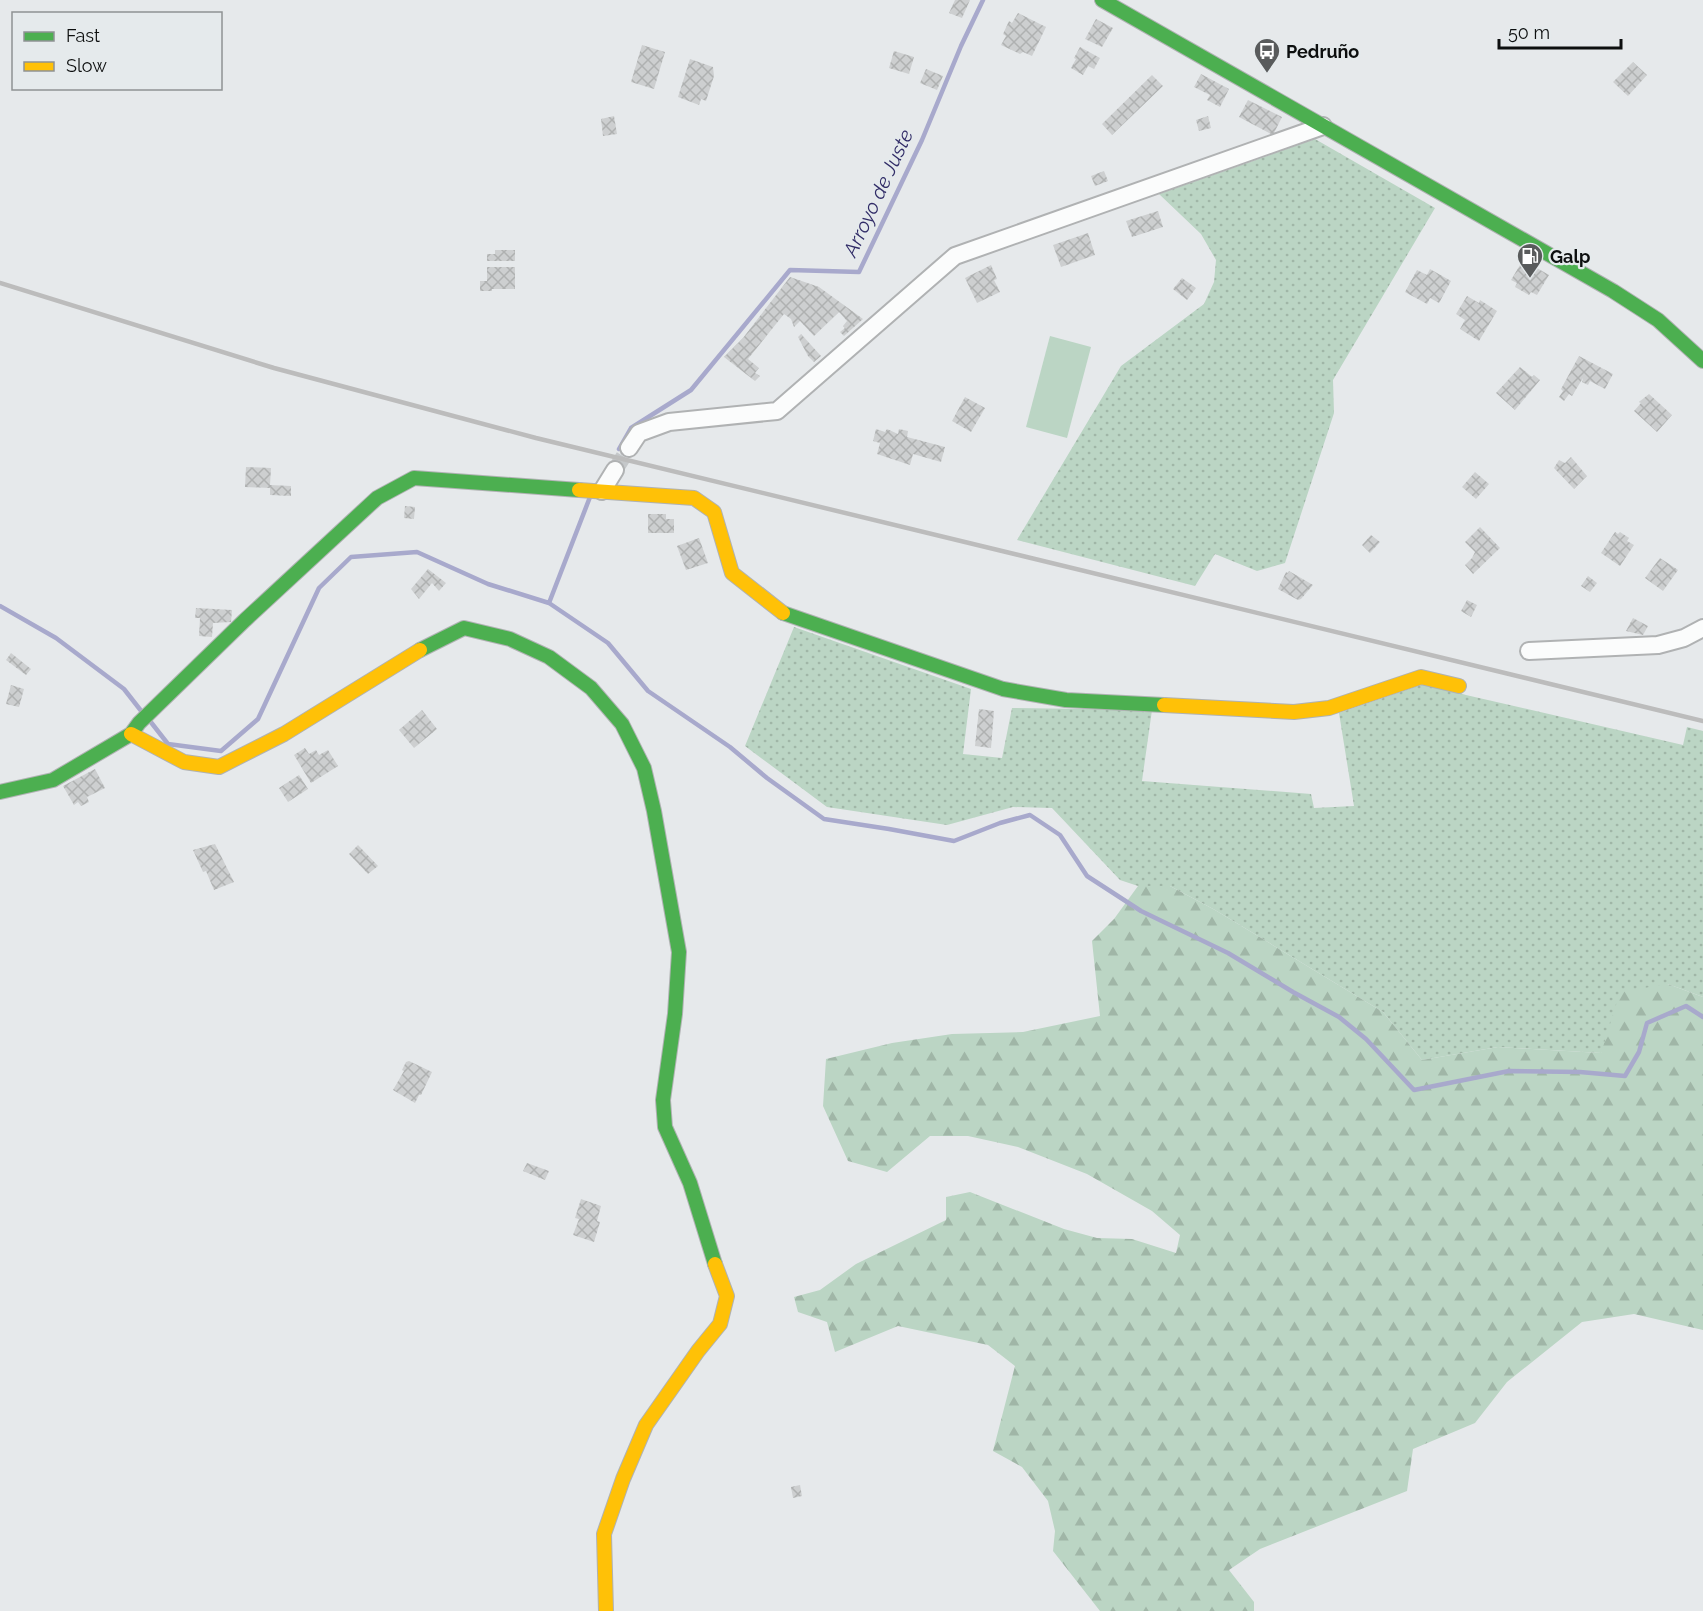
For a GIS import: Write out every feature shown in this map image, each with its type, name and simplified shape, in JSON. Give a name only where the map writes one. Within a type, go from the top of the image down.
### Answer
[{"type":"street","points":[[1102,0],[1613,291],[1658,320],[1703,361]]},
{"type":"street","points":[[629,448],[639,433],[669,422],[777,411],[955,256],[1323,126]]},
{"type":"street","points":[[602,491],[615,470]]},
{"type":"street","points":[[0,792],[53,780],[135,729],[160,702],[377,498],[414,478],[694,498],[714,512],[732,573],[780,612],[1003,689],[1066,700],[1294,712],[1329,708],[1421,677],[1459,686]]},
{"type":"street","points":[[135,729],[184,762],[219,767],[284,734],[424,648],[464,628],[510,639],[549,657],[591,688],[622,724],[644,768],[679,952],[675,1014],[663,1100],[665,1127],[690,1183],[706,1239],[727,1296],[720,1324],[646,1425],[623,1479],[604,1534],[606,1611]]},
{"type":"street","points":[[1529,651],[1658,645],[1684,638],[1703,628]]},
{"type":"green space","points":[[1315,139],[1435,208],[1333,380],[1334,413],[1285,563],[1257,571],[1215,554],[1195,586],[1017,540],[1121,366],[1204,304],[1214,282],[1216,260],[1201,234],[1159,194]]},
{"type":"green space","points":[[1050,336],[1091,347],[1067,438],[1026,427]]},
{"type":"green space","points":[[794,627],[971,689],[963,754],[1002,758],[1012,708],[1152,710],[1142,781],[1311,794],[1314,808],[1354,806],[1339,713],[1427,683],[1466,695],[1683,745],[1687,727],[1703,731],[1703,997],[1668,984],[1601,1053],[1498,1047],[1422,1060],[1383,1012],[1215,910],[1170,886],[1138,886],[1120,880],[1052,808],[1013,807],[947,825],[827,807],[745,746]]},
{"type":"green space","points":[[1138,886],[1170,886],[1215,910],[1383,1012],[1422,1060],[1498,1047],[1601,1053],[1620,992],[1668,984],[1703,997],[1703,1330],[1634,1314],[1582,1322],[1507,1382],[1475,1423],[1413,1449],[1407,1491],[1260,1549],[1229,1570],[1254,1602],[1254,1611],[1100,1611],[1053,1551],[1055,1531],[1048,1501],[1022,1467],[993,1451],[1015,1366],[988,1345],[898,1326],[835,1352],[827,1322],[798,1312],[794,1297],[820,1290],[856,1264],[946,1220],[946,1197],[970,1192],[1064,1229],[1097,1238],[1132,1239],[1176,1253],[1180,1235],[1152,1211],[1087,1174],[1018,1147],[968,1136],[930,1136],[887,1172],[848,1161],[823,1106],[826,1059],[892,1043],[952,1034],[1023,1032],[1100,1016],[1092,941],[1114,919]]},
{"type":"building","points":[[955,0],[970,0],[962,18],[949,13]]},
{"type":"building","points":[[1018,13],[1046,27],[1032,56],[1023,52],[1020,54],[1001,45],[1006,36],[1003,34],[1009,21],[1012,23]]},
{"type":"building","points":[[1096,19],[1113,28],[1102,47],[1085,39]]},
{"type":"building","points":[[642,45],[665,52],[654,89],[631,82]]},
{"type":"building","points":[[1080,47],[1100,58],[1094,69],[1088,66],[1083,75],[1071,68]]},
{"type":"building","points":[[894,51],[914,57],[909,74],[889,68]]},
{"type":"building","points":[[690,59],[713,67],[714,76],[706,101],[701,99],[699,105],[678,97]]},
{"type":"building","points":[[1633,62],[1647,75],[1628,96],[1613,82]]},
{"type":"building","points":[[926,69],[943,76],[937,90],[920,83]]},
{"type":"building","points":[[1201,74],[1229,89],[1220,107],[1207,100],[1210,95],[1194,87]]},
{"type":"building","points":[[1152,75],[1163,86],[1112,135],[1102,124]]},
{"type":"building","points":[[1248,100],[1282,117],[1273,135],[1239,117]]},
{"type":"building","points":[[614,116],[617,134],[603,136],[601,119]]},
{"type":"building","points":[[1208,116],[1211,128],[1199,131],[1196,120]]},
{"type":"building","points":[[1104,171],[1108,181],[1095,186],[1091,176]]},
{"type":"building","points":[[1158,211],[1163,227],[1132,237],[1126,221]]},
{"type":"building","points":[[1088,233],[1095,255],[1061,267],[1053,245]]},
{"type":"building","points":[[495,250],[515,250],[515,261],[487,261],[487,254],[495,254]]},
{"type":"building","points":[[1523,260],[1549,275],[1537,295],[1531,292],[1529,295],[1515,287],[1517,283],[1511,280]]},
{"type":"building","points":[[991,265],[997,279],[994,280],[1000,292],[977,303],[965,278]]},
{"type":"building","points":[[487,267],[515,267],[515,289],[480,291],[480,281],[487,281]]},
{"type":"building","points":[[1430,269],[1451,281],[1439,303],[1430,298],[1427,304],[1405,292],[1417,270],[1427,275]]},
{"type":"building","points":[[790,277],[819,287],[863,319],[844,336],[840,332],[845,328],[843,326],[847,321],[839,312],[814,336],[800,321],[794,327],[791,319],[784,314],[748,359],[759,368],[755,373],[760,376],[755,381],[724,357],[743,338]]},
{"type":"building","points":[[1182,278],[1196,288],[1187,300],[1173,289]]},
{"type":"building","points":[[1467,296],[1479,303],[1480,300],[1497,311],[1479,341],[1460,329],[1465,320],[1456,314]]},
{"type":"building","points":[[801,334],[821,356],[814,362],[808,356],[798,337]]},
{"type":"building","points":[[1579,356],[1613,374],[1605,389],[1590,381],[1588,385],[1582,382],[1583,378],[1572,396],[1569,394],[1564,401],[1559,397],[1563,391],[1561,389]]},
{"type":"building","points":[[1520,367],[1532,377],[1534,375],[1540,380],[1515,410],[1496,393]]},
{"type":"building","points":[[1649,394],[1672,415],[1657,432],[1634,411],[1641,403],[1639,402]]},
{"type":"building","points":[[965,397],[985,408],[971,432],[952,421]]},
{"type":"building","points":[[876,429],[885,432],[887,429],[898,434],[899,429],[908,431],[907,437],[945,447],[941,462],[913,454],[910,465],[877,454],[880,443],[873,441]]},
{"type":"building","points":[[1571,457],[1587,476],[1574,489],[1554,468],[1559,460],[1565,463]]},
{"type":"building","points":[[246,467],[271,468],[270,485],[291,486],[291,496],[270,495],[270,488],[245,487]]},
{"type":"building","points":[[1475,472],[1489,484],[1476,499],[1462,487]]},
{"type":"building","points":[[405,506],[415,507],[414,519],[404,518]]},
{"type":"building","points":[[648,514],[666,514],[666,519],[674,519],[674,533],[648,533]]},
{"type":"building","points":[[1480,527],[1500,548],[1473,574],[1465,565],[1475,552],[1465,542]]},
{"type":"building","points":[[1615,532],[1618,534],[1620,532],[1629,538],[1627,541],[1634,545],[1620,566],[1601,553]]},
{"type":"building","points":[[1371,535],[1380,542],[1370,553],[1362,545]]},
{"type":"building","points":[[699,538],[708,563],[686,570],[677,546]]},
{"type":"building","points":[[1660,558],[1678,570],[1663,591],[1645,578]]},
{"type":"building","points":[[428,569],[446,583],[439,591],[432,583],[419,599],[411,589]]},
{"type":"building","points":[[1289,571],[1313,585],[1301,599],[1298,600],[1278,589],[1286,572]]},
{"type":"building","points":[[1588,576],[1597,583],[1590,592],[1581,586]]},
{"type":"building","points":[[1467,600],[1477,605],[1471,617],[1461,611]]},
{"type":"building","points":[[196,608],[232,610],[231,622],[213,623],[212,637],[199,636],[200,618],[195,618]]},
{"type":"building","points":[[1633,618],[1648,626],[1643,635],[1626,631]]},
{"type":"building","points":[[11,653],[31,669],[26,675],[6,660]]},
{"type":"building","points":[[11,685],[24,689],[19,707],[6,704]]},
{"type":"building","points":[[979,709],[994,711],[991,748],[975,746]]},
{"type":"building","points":[[422,710],[437,729],[414,748],[399,730]]},
{"type":"building","points":[[305,748],[309,754],[316,750],[319,755],[328,750],[338,766],[311,783],[294,755]]},
{"type":"building","points":[[95,769],[105,788],[87,797],[89,802],[81,806],[78,802],[74,805],[63,786]]},
{"type":"building","points":[[299,775],[308,789],[288,802],[279,788]]},
{"type":"building","points":[[215,844],[234,882],[214,890],[193,850]]},
{"type":"building","points":[[358,845],[378,866],[368,874],[349,854]]},
{"type":"building","points":[[409,1061],[432,1072],[415,1103],[393,1090],[404,1071],[402,1070],[406,1062]]},
{"type":"building","points":[[527,1163],[549,1171],[545,1180],[523,1171]]},
{"type":"building","points":[[581,1199],[601,1206],[597,1221],[600,1222],[594,1242],[573,1235],[579,1219],[575,1218]]},
{"type":"building","points":[[800,1485],[802,1496],[793,1498],[791,1487]]},
{"type":"waterway","name":"Arroyo de Juste","points":[[619,449],[631,428],[691,390],[790,270],[859,272],[922,140],[983,0]]},
{"type":"waterway","name":"Arroyo de Juste","points":[[549,603],[590,497]]},
{"type":"waterway","points":[[150,721],[168,744],[221,751],[258,719],[319,588],[351,557],[417,552],[488,584],[549,603],[608,643],[648,691],[730,747],[767,778],[824,819],[954,841],[1000,823],[1030,815],[1060,835],[1087,876],[1141,911],[1228,953],[1339,1017],[1366,1039],[1414,1090],[1509,1071],[1580,1072],[1625,1076],[1639,1052],[1647,1023],[1686,1006],[1703,1017]]},
{"type":"waterway","points":[[0,606],[56,638],[124,689],[142,712]]},
{"type":"tunnel","points":[[615,470],[629,448]]},
{"type":"railway","points":[[0,283],[274,368],[536,438],[1703,721]]},
{"type":"traffic: fast","points":[[1102,0],[1613,291],[1658,320],[1703,361]]},
{"type":"traffic: fast","points":[[0,792],[53,780],[131,734],[139,723],[245,620],[377,498],[414,478],[579,490]]},
{"type":"traffic: fast","points":[[783,613],[1003,689],[1066,700],[1164,705]]},
{"type":"traffic: fast","points":[[420,650],[464,628],[510,639],[549,657],[591,688],[622,724],[644,768],[679,952],[675,1014],[663,1100],[665,1127],[690,1183],[715,1264]]},
{"type":"traffic: slow","points":[[579,490],[694,498],[714,512],[732,573],[783,613]]},
{"type":"traffic: slow","points":[[131,734],[184,762],[219,767],[284,734],[420,650]]},
{"type":"traffic: slow","points":[[1164,705],[1294,712],[1329,708],[1421,677],[1459,686]]},
{"type":"traffic: slow","points":[[606,1611],[604,1534],[623,1479],[646,1425],[720,1324],[727,1296],[715,1264]]},
{"type":"place","name":"Pedruño","points":[[1267,74]]},
{"type":"place","name":"Galp","points":[[1530,279]]}]
